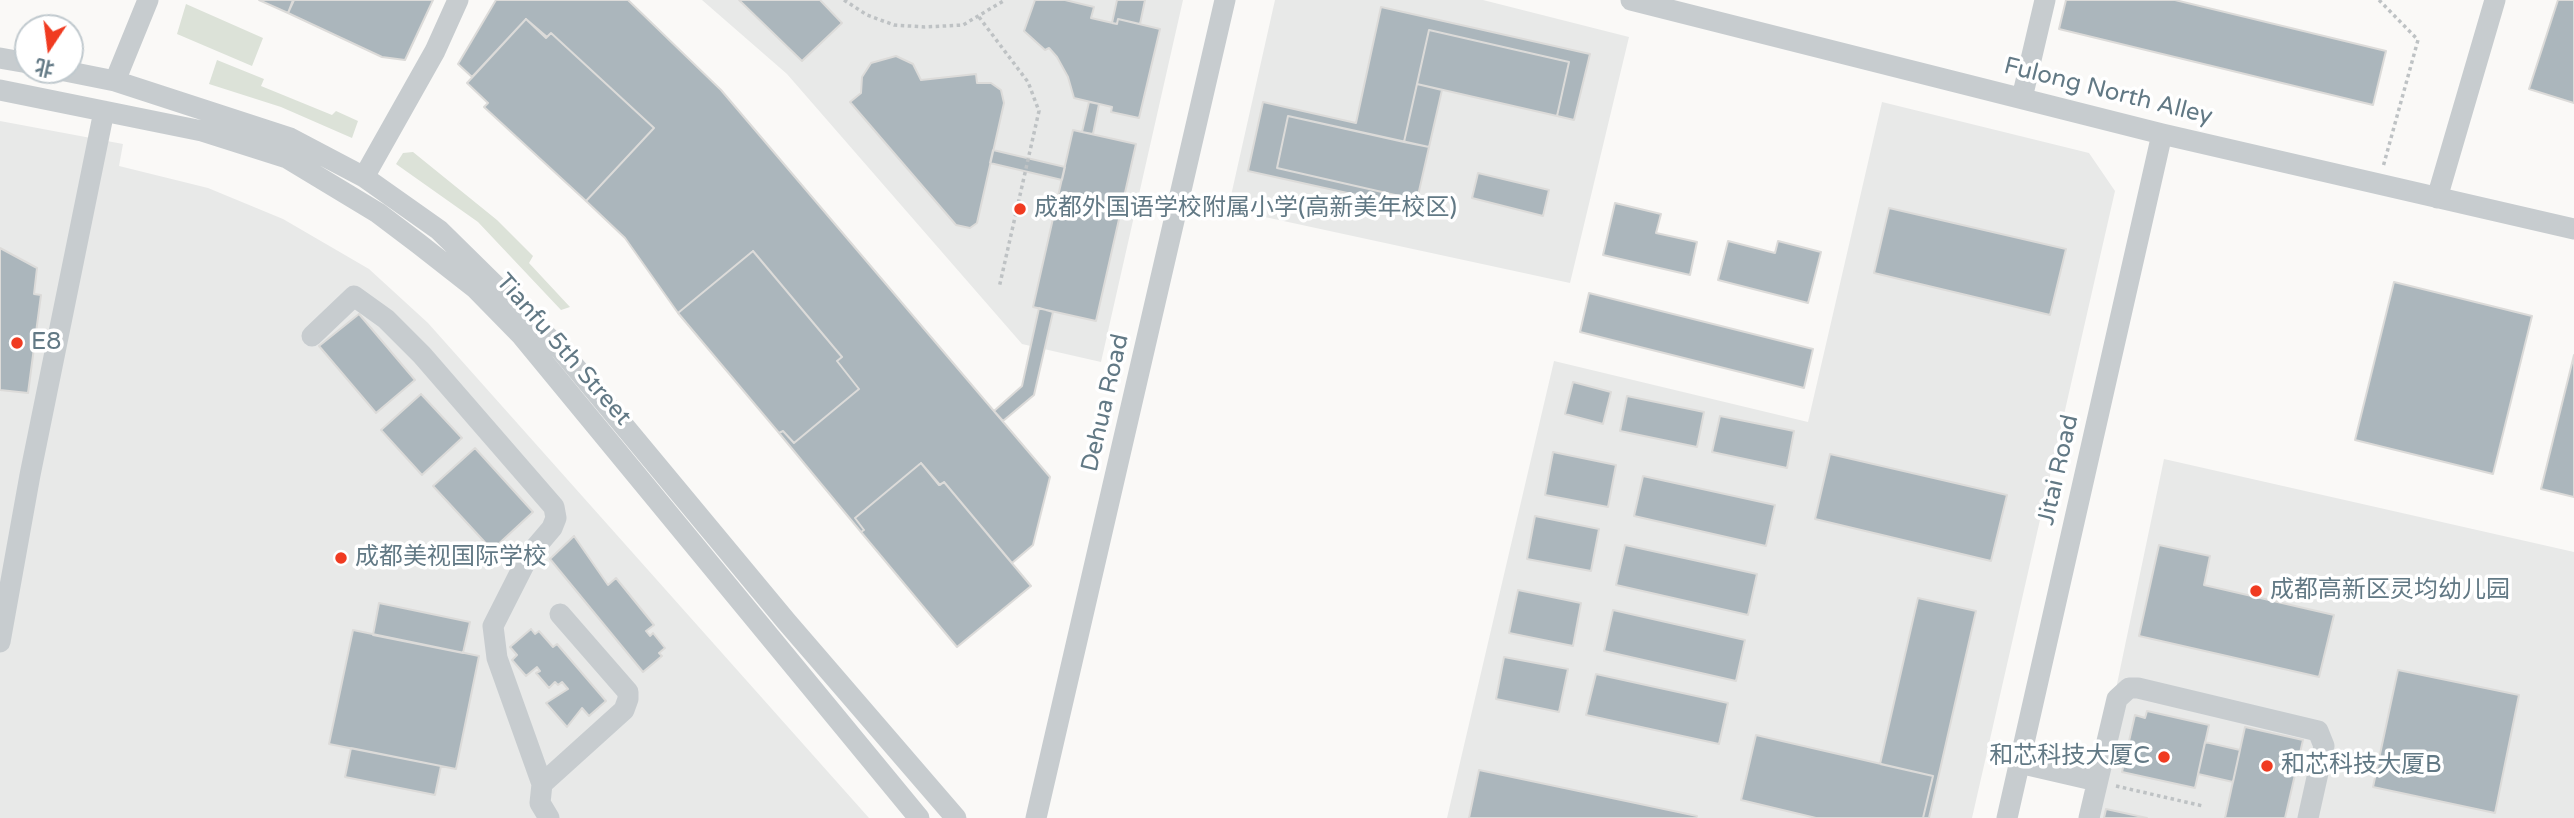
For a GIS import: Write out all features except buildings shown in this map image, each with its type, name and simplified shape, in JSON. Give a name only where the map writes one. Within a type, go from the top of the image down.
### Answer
[{"type":"street","points":[[115,81],[148,0]]},
{"type":"street","points":[[364,177],[435,51],[458,0]]},
{"type":"street","name":"Dehua Road","points":[[1036,818],[1225,0]]},
{"type":"street","name":"Fulong North Alley","points":[[1631,0],[2162,134],[2574,229]]},
{"type":"street","points":[[2022,98],[2046,0]]},
{"type":"street","points":[[2437,198],[2495,0]]},
{"type":"street","name":"Tianfu 5th Street","points":[[84,75],[115,81],[290,138],[364,177],[439,230],[561,351],[956,818]]},
{"type":"street","name":"Tianfu 5th Street","points":[[0,90],[202,131],[287,158],[378,213],[475,288],[522,336],[919,818]]},
{"type":"street","points":[[0,642],[33,461],[104,111]]},
{"type":"street","name":"Jitai Road","points":[[2007,818],[2162,134]]},
{"type":"street","points":[[312,336],[354,296],[386,319],[422,355],[554,507],[556,518],[552,528],[529,555],[492,626],[497,658],[542,784],[540,803],[549,818]]},
{"type":"street","points":[[542,784],[624,710],[628,699],[628,692],[560,614]]},
{"type":"street","points":[[2089,818],[2106,783],[2117,699],[2129,688],[2318,731],[2324,746],[2308,818]]},
{"type":"street","points":[[2019,763],[2106,783]]},
{"type":"path","points":[[844,0],[867,15],[894,25],[963,25],[1005,0]]},
{"type":"path","points":[[2378,184],[2418,40],[2379,0]]},
{"type":"path","points":[[979,17],[1028,82],[1039,111],[999,288]]},
{"type":"path","points":[[2106,783],[2203,806]]},
{"type":"shaded area","name":"成都外国语学校附属小学(高新美年校区)","points":[[702,0],[1183,0],[1101,362],[1022,344],[787,74]]},
{"type":"shaded area","points":[[1275,0],[1483,0],[1629,37],[1570,283],[1228,209]]},
{"type":"shaded area","points":[[186,4],[263,38],[252,66],[177,34]]},
{"type":"shaded area","points":[[217,60],[264,79],[261,86],[332,115],[336,111],[358,121],[352,138],[281,107],[209,84]]},
{"type":"shaded area","points":[[1882,102],[2089,153],[2115,191],[1972,818],[1447,818],[1554,361],[1808,422]]},
{"type":"shaded area","name":"成都美视国际学校","points":[[0,121],[123,144],[119,166],[208,188],[283,219],[369,269],[428,323],[869,818],[0,818]]},
{"type":"shaded area","points":[[413,152],[497,220],[533,256],[529,263],[570,307],[561,310],[478,222],[396,164],[403,153]]},
{"type":"shaded area","points":[[2164,459],[2574,552],[2574,818],[2089,818]]},
{"type":"place","name":"成都外国语学校附属小学(高新美年校区)","points":[[1020,209]]},
{"type":"place","name":"E8","points":[[17,343]]},
{"type":"place","name":"成都美视国际学校","points":[[341,558]]},
{"type":"place","name":"成都高新区灵均幼儿园","points":[[2256,591]]},
{"type":"place","name":"和芯科技大厦C","points":[[2164,757]]},
{"type":"place","name":"和芯科技大厦B","points":[[2267,766]]}]
